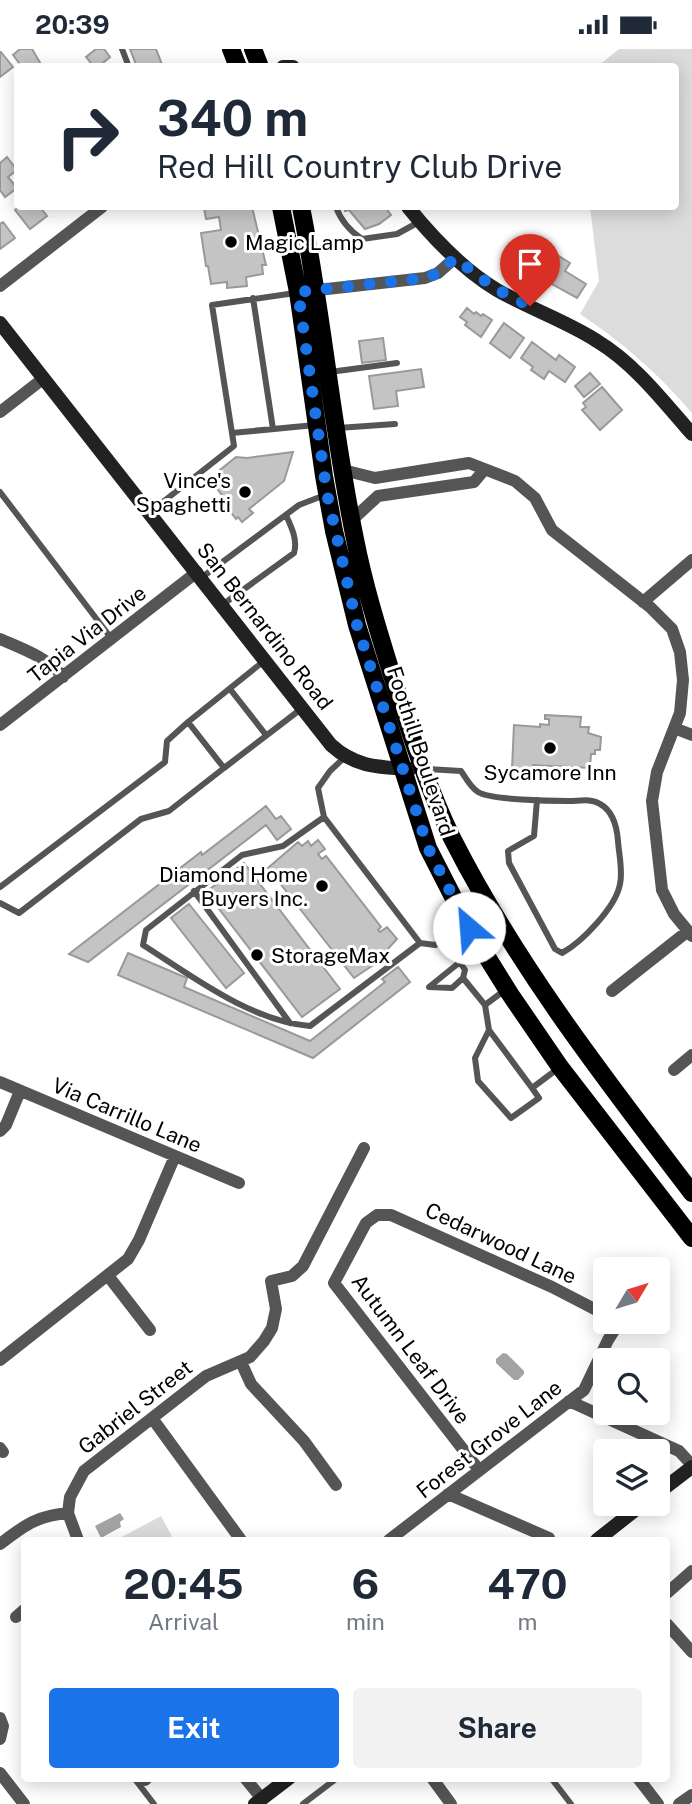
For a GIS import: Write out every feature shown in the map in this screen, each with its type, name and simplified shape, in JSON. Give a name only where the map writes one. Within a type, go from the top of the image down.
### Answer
[{"type":"main road","name":"Foothill Boulevard","points":[[282,210],[328,372],[352,520],[381,639],[424,769],[451,835],[540,988],[582,1049],[692,1193]]},
{"type":"main road","name":"Foothill Boulevard","points":[[301,210],[316,425],[327,494],[357,625],[428,848],[469,928],[507,989],[560,1067],[692,1238]]},
{"type":"street","points":[[0,286],[98,210]]},
{"type":"street","points":[[411,210],[455,258],[496,289],[570,325],[617,354],[692,434]]},
{"type":"street","points":[[307,291],[425,278],[438,273],[455,258]]},
{"type":"street","name":"San Bernardino Road","points":[[0,323],[331,745],[345,757]]},
{"type":"street","points":[[0,412],[44,378]]},
{"type":"street","points":[[343,470],[375,478],[469,463],[515,481],[535,498],[552,530],[643,601],[672,629],[687,671],[680,713],[657,772],[652,801],[662,890],[674,914],[690,933],[612,991]]},
{"type":"street","points":[[452,465],[455,485]]},
{"type":"street","points":[[352,520],[378,496],[474,482],[484,470]]},
{"type":"street","points":[[375,478],[378,496]]},
{"type":"street","points":[[643,601],[692,560]]},
{"type":"street","name":"Tapia Via Drive","points":[[0,726],[199,575]]},
{"type":"street","points":[[0,639],[40,656],[64,677]]},
{"type":"street","points":[[674,728],[692,735]]},
{"type":"street","points":[[345,757],[372,766],[424,769]]},
{"type":"street","points":[[674,1070],[692,1055]]},
{"type":"street","name":"Via Carrillo Lane","points":[[0,1082],[239,1183]]},
{"type":"street","points":[[0,1131],[6,1125],[20,1091]]},
{"type":"street","name":"Gabriel Street","points":[[68,1513],[70,1497],[84,1471],[206,1375],[250,1357],[264,1341],[276,1309],[271,1281],[292,1276],[303,1266],[364,1148]]},
{"type":"street","points":[[0,1360],[109,1277],[128,1259],[139,1240],[174,1156]]},
{"type":"street","name":"Cedarwood Lane","points":[[377,1215],[391,1215],[552,1287],[593,1308]]},
{"type":"street","name":"Autumn Leaf Drive","points":[[377,1215],[366,1223],[334,1283],[479,1470]]},
{"type":"street","points":[[109,1277],[150,1330]]},
{"type":"street","name":"Forest Grove Lane","points":[[393,1537],[584,1389],[612,1334]]},
{"type":"street","points":[[241,1362],[251,1384],[297,1433],[335,1485]]},
{"type":"street","points":[[569,1401],[679,1451],[692,1466],[670,1483]]},
{"type":"street","points":[[152,1418],[239,1537]]},
{"type":"street","points":[[448,1494],[547,1537]]},
{"type":"street","points":[[0,1544],[39,1517],[68,1513],[77,1537]]},
{"type":"street","points":[[601,1537],[627,1516]]},
{"type":"street","points":[[670,1590],[692,1571]]},
{"type":"street","points":[[670,1627],[692,1652]]},
{"type":"street","points":[[0,1718],[3,1732],[0,1739]]},
{"type":"street","points":[[0,1773],[24,1804]]},
{"type":"street","points":[[247,1782],[258,1802],[284,1782]]},
{"type":"street","points":[[435,1782],[451,1804]]},
{"type":"street","points":[[641,1782],[658,1804]]},
{"type":"street","points":[[679,1804],[692,1795]]},
{"type":"lane","points":[[338,210],[353,233],[362,239],[397,234],[420,221]]},
{"type":"lane","points":[[150,512],[234,446],[212,305],[307,291]]},
{"type":"lane","points":[[253,298],[273,429]]},
{"type":"lane","points":[[328,372],[397,363]]},
{"type":"lane","points":[[337,429],[395,424]]},
{"type":"lane","points":[[232,433],[316,425]]},
{"type":"lane","points":[[0,492],[111,640]]},
{"type":"lane","points":[[199,575],[307,501],[327,494]]},
{"type":"lane","points":[[222,604],[295,553],[292,529],[286,515]]},
{"type":"lane","points":[[0,887],[165,761],[167,741],[265,660]]},
{"type":"lane","points":[[230,689],[266,735]]},
{"type":"lane","points":[[0,903],[19,913],[141,819],[169,811],[302,708]]},
{"type":"lane","points":[[188,722],[225,768]]},
{"type":"lane","points":[[345,757],[322,779],[318,788],[324,817],[420,943]]},
{"type":"lane","points":[[424,769],[461,771],[470,785],[480,793],[537,800],[594,801],[603,805],[611,815],[617,831],[621,881],[618,893],[608,910],[570,949],[562,953],[555,949],[509,863],[509,851],[534,836],[537,800]]},
{"type":"lane","points":[[324,817],[282,846],[242,855],[146,930],[143,945],[232,1001],[291,1024],[310,1026],[420,943],[443,943],[469,928]]},
{"type":"lane","points":[[194,891],[291,1024]]},
{"type":"lane","points":[[460,962],[465,970],[463,978],[452,988],[429,987],[460,962]]},
{"type":"lane","points":[[463,978],[485,1005],[489,1030],[539,1097],[511,1118],[478,1081],[475,1058],[489,1030]]},
{"type":"lane","points":[[485,1005],[507,989]]},
{"type":"lane","points":[[531,1089],[560,1067]]},
{"type":"lane","points":[[143,1782],[154,1804]]},
{"type":"lane","points":[[303,1804],[332,1782]]},
{"type":"lane","points":[[554,1782],[571,1804]]},
{"type":"shaded area","points":[[619,49],[692,49],[692,413],[639,359],[580,314],[599,281],[590,210],[679,210],[679,63],[602,63]]},
{"type":"shaded area","points":[[503,1353],[524,1371],[518,1380],[514,1380],[496,1363],[496,1359]]},
{"type":"shaded area","points":[[120,1513],[124,1519],[120,1522],[121,1527],[103,1537],[95,1526]]},
{"type":"shaded area","points":[[161,1516],[172,1537],[122,1537]]},
{"type":"building","points":[[20,49],[32,49],[40,63],[19,63],[13,55]]},
{"type":"building","points":[[96,49],[104,49],[110,57],[103,63],[91,63],[86,57]]},
{"type":"building","points":[[130,49],[156,49],[161,63],[135,63]]},
{"type":"building","points":[[0,53],[13,67],[0,77]]},
{"type":"building","points":[[7,157],[14,166],[14,172],[8,177],[14,184],[14,190],[5,197],[0,190],[0,163]]},
{"type":"building","points":[[15,210],[42,210],[47,216],[30,229]]},
{"type":"building","name":"Magic Lamp","points":[[204,210],[253,210],[266,265],[262,265],[263,274],[246,277],[247,286],[227,288],[227,282],[211,284],[201,233],[221,230],[219,217],[206,219]]},
{"type":"building","points":[[349,210],[387,210],[391,215],[379,224],[365,229]]},
{"type":"building","points":[[3,222],[15,238],[0,249],[0,224]]},
{"type":"building","points":[[554,253],[570,263],[565,271],[586,284],[577,298],[539,277]]},
{"type":"building","points":[[467,308],[474,314],[483,314],[492,320],[481,337],[465,325],[467,322],[460,317]]},
{"type":"building","points":[[504,323],[524,338],[510,358],[490,343]]},
{"type":"building","points":[[383,338],[386,360],[362,363],[359,341]]},
{"type":"building","points":[[532,342],[556,360],[559,355],[575,367],[565,382],[549,371],[544,379],[531,370],[533,367],[521,358]]},
{"type":"building","points":[[421,369],[424,387],[396,391],[398,406],[374,409],[369,376]]},
{"type":"building","points":[[590,373],[600,384],[584,397],[575,386]]},
{"type":"building","points":[[602,387],[622,410],[600,430],[582,410],[586,407],[583,403]]},
{"type":"building","name":"Vince's Spaghetti","points":[[293,452],[284,481],[249,509],[253,513],[242,522],[238,517],[236,519],[214,485],[225,477],[220,470],[236,457]]},
{"type":"building","points":[[545,715],[581,717],[580,727],[589,727],[588,733],[601,737],[600,750],[591,754],[590,768],[533,765],[533,770],[512,769],[514,725],[549,725],[549,719],[545,719]]},
{"type":"building","points":[[266,806],[276,819],[281,816],[291,829],[277,840],[266,825],[88,962],[69,954],[201,852],[202,855]]},
{"type":"building","points":[[318,840],[325,849],[318,854],[322,859],[326,856],[381,927],[378,930],[380,932],[387,927],[397,939],[385,952],[388,955],[354,978],[268,868],[298,842],[302,846],[308,841],[311,846]]},
{"type":"building","points":[[244,863],[340,989],[302,1017],[206,892]]},
{"type":"building","points":[[189,904],[244,973],[226,988],[171,918]]},
{"type":"building","points":[[128,953],[187,978],[184,987],[310,1041],[385,982],[382,979],[398,967],[410,982],[313,1058],[118,975]]},
{"type":"place","name":"Magic Lamp","points":[[231,242]]},
{"type":"place","name":"Vince's Spaghetti","points":[[245,492]]},
{"type":"place","name":"Sycamore Inn","points":[[550,748]]},
{"type":"place","name":"Diamond Home Buyers Inc.","points":[[322,886]]},
{"type":"place","name":"StorageMax","points":[[257,955]]},
{"type":"route","points":[[469,928],[428,848],[357,625],[327,494],[298,292],[425,278],[438,273],[455,258],[496,289],[530,306]]}]
